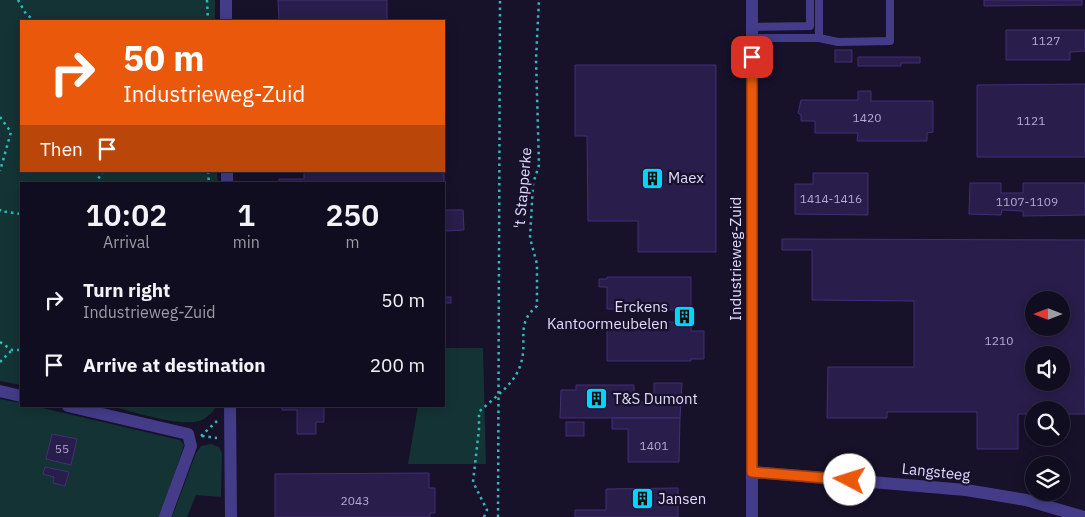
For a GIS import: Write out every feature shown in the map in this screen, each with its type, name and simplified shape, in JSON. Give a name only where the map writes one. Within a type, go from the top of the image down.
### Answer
[{"type":"street","points":[[226,0],[226,20]]},
{"type":"street","name":"Industrieweg-Zuid","points":[[752,0],[752,517]]},
{"type":"street","points":[[0,391],[20,396]]},
{"type":"street","points":[[72,407],[190,440],[165,517]]},
{"type":"street","points":[[230,407],[231,517]]},
{"type":"street","name":"Langsteeg","points":[[752,472],[966,490],[1026,500],[1084,517]]},
{"type":"lane","points":[[752,32],[810,26],[810,0]]},
{"type":"lane","points":[[819,0],[819,38]]},
{"type":"lane","points":[[752,32],[819,38],[838,42],[890,41],[890,0]]},
{"type":"path","points":[[18,0],[26,14],[34,20]]},
{"type":"path","points":[[208,0],[208,20]]},
{"type":"path","points":[[498,517],[500,0]]},
{"type":"path","name":"'t Stapperke","points":[[484,517],[487,510],[473,482],[479,412],[513,381],[522,362],[524,322],[528,313],[537,306],[537,264],[530,238],[533,184],[539,166],[536,59],[539,0]]},
{"type":"path","points":[[0,117],[12,132],[0,171]]},
{"type":"path","points":[[0,209],[0,211],[20,214]]},
{"type":"path","points":[[0,342],[12,350],[20,350]]},
{"type":"path","points":[[0,362],[12,350]]},
{"type":"path","points":[[190,440],[202,436],[230,407]]},
{"type":"path","points":[[190,440],[202,436],[230,441]]},
{"type":"green space","points":[[0,0],[215,0],[215,20],[20,20],[20,172],[217,172],[218,182],[20,182],[20,385],[0,381]]},
{"type":"green space","points":[[445,348],[483,348],[486,464],[408,464],[418,407],[445,407]]},
{"type":"green space","points":[[0,399],[20,403],[20,407],[38,407],[180,440],[184,445],[160,517],[0,517]]},
{"type":"green space","points":[[114,407],[216,407],[204,419],[190,422],[142,415]]},
{"type":"green space","points":[[211,444],[219,447],[222,453],[221,497],[196,495],[187,517],[172,517],[196,453],[201,446]]},
{"type":"building","points":[[278,0],[387,0],[387,20],[279,20]]},
{"type":"building","points":[[984,0],[1082,0],[1082,5],[984,6]]},
{"type":"building","points":[[1006,30],[1085,30],[1085,51],[1070,52],[1070,60],[1006,60]]},
{"type":"building","points":[[835,50],[852,50],[852,62],[835,62]]},
{"type":"building","points":[[858,57],[920,57],[920,63],[901,63],[901,66],[858,66]]},
{"type":"building","name":"Maex","points":[[575,65],[716,65],[716,252],[638,252],[638,221],[588,221],[587,136],[575,136]]},
{"type":"building","points":[[1085,84],[1085,157],[977,157],[977,85]]},
{"type":"building","points":[[858,91],[871,91],[871,101],[933,101],[933,132],[927,133],[927,141],[857,141],[858,133],[815,133],[815,121],[801,121],[801,115],[798,113],[801,100],[858,100]]},
{"type":"building","points":[[304,172],[444,172],[444,182],[279,182],[279,179],[304,179]]},
{"type":"building","points":[[813,173],[868,173],[868,215],[795,214],[795,184],[813,184]]},
{"type":"building","points":[[970,183],[1001,183],[1001,193],[1023,193],[1023,183],[1085,183],[1085,215],[1023,216],[1023,211],[1002,210],[1001,215],[969,214]]},
{"type":"building","points":[[445,210],[463,210],[464,230],[445,231]]},
{"type":"building","points":[[782,239],[1085,240],[1085,414],[1070,414],[1070,401],[1025,401],[1025,414],[1018,414],[1018,449],[977,449],[977,412],[887,412],[887,418],[827,418],[828,367],[914,367],[914,301],[812,300],[812,250],[782,250]]},
{"type":"building","name":"Erckens Kantoormeubelen","points":[[607,277],[691,277],[691,331],[704,331],[704,359],[691,359],[691,361],[607,361],[607,329],[668,328],[668,322],[678,322],[678,310],[607,309],[607,287],[599,287],[599,279],[607,279]]},
{"type":"building","points":[[445,297],[451,297],[451,303],[445,303]]},
{"type":"building","name":"T&S Dumont","points":[[654,383],[682,383],[680,418],[560,418],[561,390],[576,390],[576,385],[634,385],[634,402],[654,402]]},
{"type":"building","points":[[282,407],[324,407],[324,422],[316,422],[316,434],[297,434],[297,410],[282,410]]},
{"type":"building","name":"T&S Dumont","points":[[612,418],[680,418],[679,462],[628,462],[628,429],[612,429]]},
{"type":"building","points":[[566,422],[584,422],[584,436],[566,436]]},
{"type":"building","points":[[52,434],[77,439],[71,465],[46,459]]},
{"type":"building","points":[[45,467],[69,472],[65,486],[53,483],[54,477],[43,474]]},
{"type":"building","points":[[429,473],[429,488],[435,488],[435,513],[430,513],[430,517],[275,517],[275,474]]},
{"type":"building","name":"Jansen","points":[[678,488],[678,517],[575,517],[575,510],[606,510],[606,489]]},
{"type":"place","name":"Maex","points":[[652,178]]},
{"type":"place","name":"Erckens Kantoormeubelen","points":[[684,316]]},
{"type":"place","name":"T&S Dumont","points":[[597,399]]},
{"type":"place","name":"Jansen","points":[[642,499]]},
{"type":"route","points":[[752,57],[752,472],[850,480]]}]
